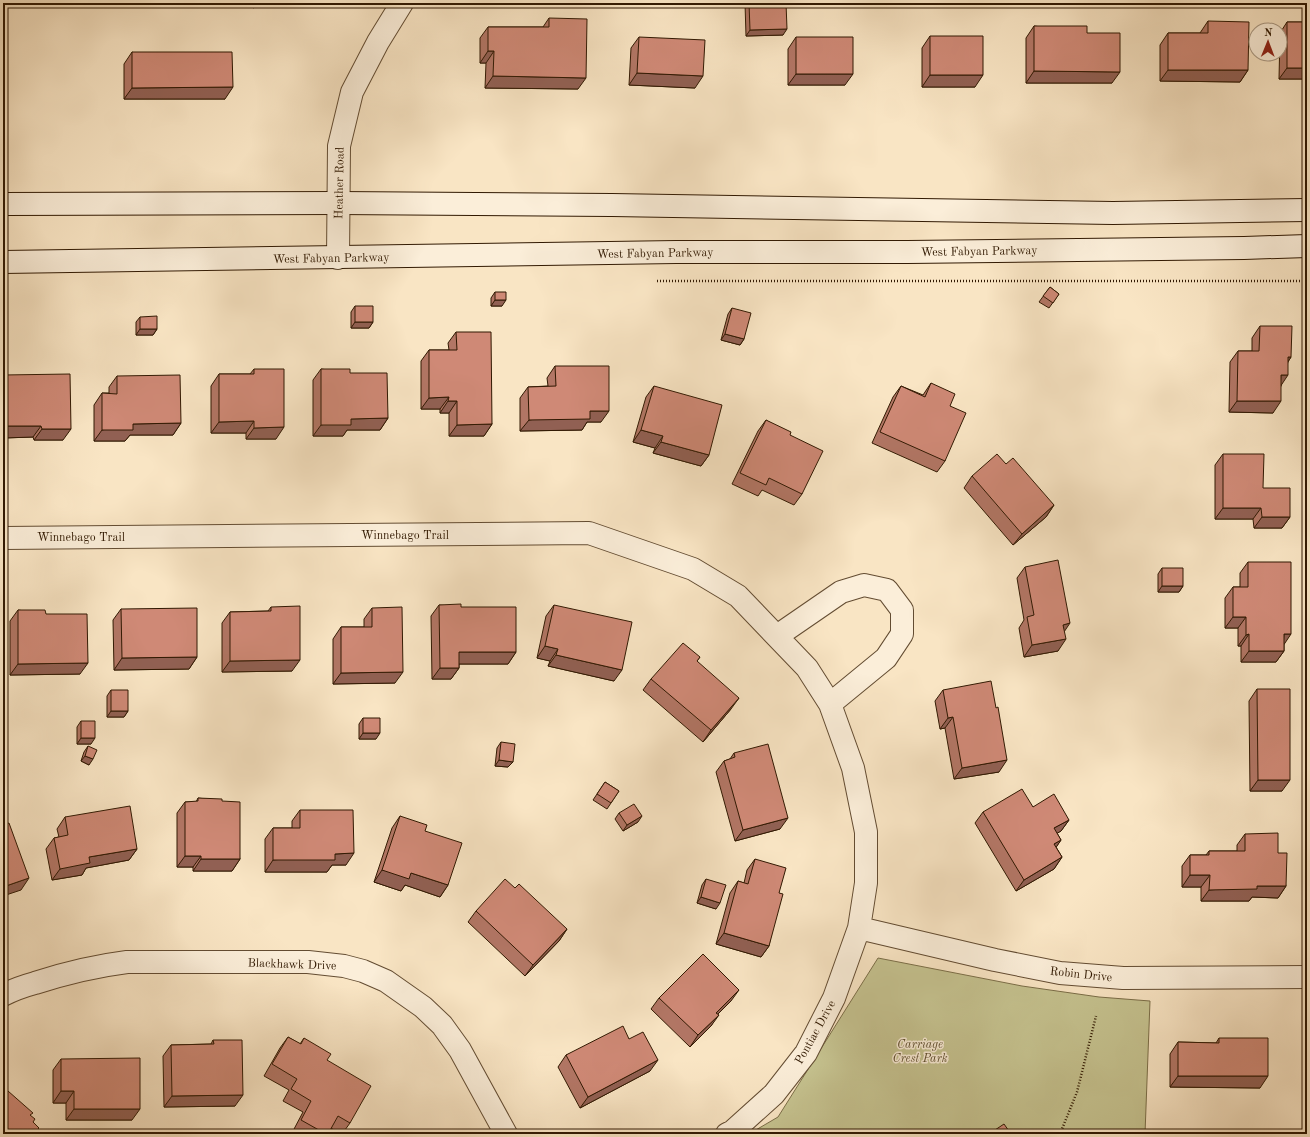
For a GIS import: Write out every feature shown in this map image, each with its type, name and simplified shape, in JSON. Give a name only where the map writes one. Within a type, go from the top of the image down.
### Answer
[{"type":"street","name":"Heather Road","points":[[338,258],[339,146],[352,92],[378,42],[402,3]]},
{"type":"street","points":[[3,204],[338,203],[1113,213],[1307,210]]},
{"type":"street","name":"West Fabyan Parkway","points":[[3,262],[676,252],[931,252],[1307,246]]},
{"type":"street","name":"Winnebago Trail","points":[[3,538],[589,533],[693,568],[738,596],[807,668],[830,704],[854,768],[866,832],[866,883],[859,928]]},
{"type":"street","points":[[777,636],[841,592],[864,584],[886,590],[902,610],[902,634],[886,658],[830,704]]},
{"type":"street","name":"Robin Drive","points":[[859,928],[995,960],[1060,973],[1124,978],[1307,977]]},
{"type":"street","name":"Pontiac Drive","points":[[727,1134],[733,1131],[774,1094],[806,1053],[834,998],[859,928]]},
{"type":"street","name":"Blackhawk Drive","points":[[3,995],[61,974],[100,965],[127,962],[308,962],[344,966],[363,971],[386,981],[423,1008],[442,1025],[460,1050],[506,1134]]},
{"type":"path","points":[[652,281],[1307,281]]},
{"type":"path","points":[[1060,1134],[1077,1092],[1096,1016]]},
{"type":"green space","name":"Carriage Crest Park","points":[[878,958],[1022,986],[1099,997],[1150,1001],[1145,1134],[749,1134],[778,1117]]},
{"type":"building","points":[[749,3],[786,3],[787,29],[750,30]]},
{"type":"building","points":[[549,18],[587,19],[586,78],[493,76],[494,51],[488,51],[488,27],[549,27]]},
{"type":"building","points":[[1208,21],[1249,22],[1248,70],[1168,70],[1168,33],[1208,33]]},
{"type":"building","points":[[1288,22],[1307,22],[1307,68],[1287,68]]},
{"type":"building","points":[[1034,26],[1087,26],[1087,33],[1120,33],[1120,72],[1034,71]]},
{"type":"building","points":[[930,36],[983,36],[983,75],[930,75]]},
{"type":"building","points":[[639,37],[705,40],[703,76],[637,73]]},
{"type":"building","points":[[796,37],[853,37],[853,74],[796,74]]},
{"type":"building","points":[[132,52],[232,52],[233,87],[132,88]]},
{"type":"building","points":[[1050,287],[1059,294],[1053,303],[1043,296]]},
{"type":"building","points":[[495,292],[506,292],[506,300],[495,300]]},
{"type":"building","points":[[355,306],[373,306],[373,322],[355,322]]},
{"type":"building","points":[[732,308],[751,313],[744,339],[725,334]]},
{"type":"building","points":[[157,316],[157,329],[140,329],[140,317]]},
{"type":"building","points":[[1260,326],[1292,326],[1291,357],[1288,357],[1288,375],[1281,375],[1281,401],[1237,401],[1238,351],[1259,351]]},
{"type":"building","points":[[456,332],[491,332],[492,424],[457,425],[457,401],[448,401],[449,397],[429,398],[429,350],[457,350]]},
{"type":"building","points":[[555,366],[609,366],[609,411],[590,411],[590,419],[529,420],[528,387],[556,386]]},
{"type":"building","points":[[254,369],[284,369],[284,427],[254,428],[254,421],[219,422],[219,374],[254,374]]},
{"type":"building","points":[[321,369],[350,369],[350,373],[387,373],[388,418],[351,419],[351,425],[321,425]]},
{"type":"building","points":[[70,374],[71,429],[42,429],[41,426],[3,426],[3,375]]},
{"type":"building","points":[[180,375],[181,423],[133,424],[133,430],[102,430],[102,393],[117,394],[117,376]]},
{"type":"building","points":[[931,383],[955,394],[950,406],[966,413],[945,461],[880,432],[901,386],[925,397]]},
{"type":"building","points":[[654,386],[722,405],[709,455],[661,442],[663,436],[641,430]]},
{"type":"building","points":[[766,420],[791,432],[790,435],[823,451],[802,494],[769,478],[766,485],[740,473]]},
{"type":"building","points":[[997,454],[1006,464],[1013,458],[1054,505],[1022,534],[972,476]]},
{"type":"building","points":[[1223,454],[1264,454],[1263,488],[1290,488],[1290,517],[1262,517],[1261,508],[1223,508]]},
{"type":"building","points":[[1058,560],[1070,623],[1063,625],[1066,639],[1032,645],[1027,617],[1034,615],[1025,567]]},
{"type":"building","points":[[1248,562],[1291,562],[1291,634],[1284,634],[1284,651],[1249,651],[1249,634],[1246,635],[1246,617],[1233,617],[1233,587],[1248,587]]},
{"type":"building","points":[[1162,568],[1183,568],[1183,586],[1162,586]]},
{"type":"building","points":[[461,604],[461,607],[516,607],[516,652],[459,652],[459,668],[440,668],[439,605]]},
{"type":"building","points":[[554,605],[632,622],[622,670],[556,655],[558,649],[545,646]]},
{"type":"building","points":[[300,606],[300,660],[230,661],[230,612],[271,611],[271,607]]},
{"type":"building","points":[[402,607],[403,672],[341,673],[341,627],[372,627],[372,608]]},
{"type":"building","points":[[197,608],[197,657],[122,658],[121,609]]},
{"type":"building","points":[[18,610],[45,610],[46,614],[87,614],[88,663],[18,664]]},
{"type":"building","points":[[683,643],[700,657],[697,661],[739,698],[711,730],[651,679]]},
{"type":"building","points":[[991,681],[996,708],[998,707],[1007,760],[962,768],[953,717],[948,718],[943,690]]},
{"type":"building","points":[[1257,689],[1290,689],[1290,780],[1258,780]]},
{"type":"building","points":[[111,690],[128,690],[128,711],[111,711]]},
{"type":"building","points":[[363,718],[380,718],[380,733],[363,733]]},
{"type":"building","points":[[81,721],[95,721],[95,738],[81,738]]},
{"type":"building","points":[[501,742],[515,744],[513,762],[499,760]]},
{"type":"building","points":[[768,744],[788,818],[743,830],[724,761],[735,757],[734,753]]},
{"type":"building","points":[[88,746],[97,750],[93,759],[85,756]]},
{"type":"building","points":[[605,782],[619,791],[611,803],[597,794]]},
{"type":"building","points":[[1022,789],[1033,807],[1054,794],[1069,820],[1054,828],[1061,840],[1054,844],[1062,857],[1024,880],[983,812]]},
{"type":"building","points":[[198,798],[222,799],[222,801],[240,802],[240,859],[201,859],[201,856],[185,856],[185,802],[198,801]]},
{"type":"building","points":[[634,804],[642,816],[627,825],[619,813]]},
{"type":"building","points":[[130,806],[137,849],[89,857],[90,863],[60,869],[54,838],[68,835],[65,817]]},
{"type":"building","points":[[300,810],[353,810],[354,853],[335,854],[335,860],[273,860],[273,828],[300,828]]},
{"type":"building","points":[[400,816],[427,825],[425,831],[462,843],[448,885],[411,873],[409,879],[382,870]]},
{"type":"building","points":[[9,823],[29,878],[3,887],[3,825]]},
{"type":"building","points":[[1278,833],[1278,853],[1287,853],[1286,886],[1257,886],[1257,889],[1209,890],[1210,875],[1190,875],[1190,855],[1209,855],[1209,851],[1245,851],[1245,834]]},
{"type":"building","points":[[755,859],[786,868],[779,893],[783,894],[769,946],[724,933],[738,881],[748,884]]},
{"type":"building","points":[[505,879],[515,888],[519,884],[567,929],[533,965],[476,911]]},
{"type":"building","points":[[706,879],[726,885],[720,903],[701,897]]},
{"type":"building","points":[[703,954],[739,990],[716,1013],[719,1015],[698,1035],[659,998]]},
{"type":"building","points":[[623,1026],[629,1039],[643,1032],[658,1060],[588,1097],[566,1055]]},
{"type":"building","points":[[288,1037],[301,1044],[304,1038],[331,1054],[327,1060],[371,1086],[350,1123],[338,1116],[328,1134],[326,1134],[301,1120],[311,1101],[291,1089],[297,1079],[272,1064]]},
{"type":"building","points":[[1219,1038],[1268,1038],[1268,1076],[1178,1076],[1178,1042],[1219,1043]]},
{"type":"building","points":[[213,1040],[242,1040],[243,1095],[172,1096],[171,1045],[214,1044]]},
{"type":"building","points":[[140,1058],[140,1109],[74,1109],[74,1091],[61,1091],[61,1059]]},
{"type":"building","points":[[8,1091],[33,1113],[30,1115],[35,1119],[33,1122],[39,1128],[33,1134],[3,1134],[3,1097]]},
{"type":"building","points":[[1004,1124],[1011,1134],[989,1134]]}]
